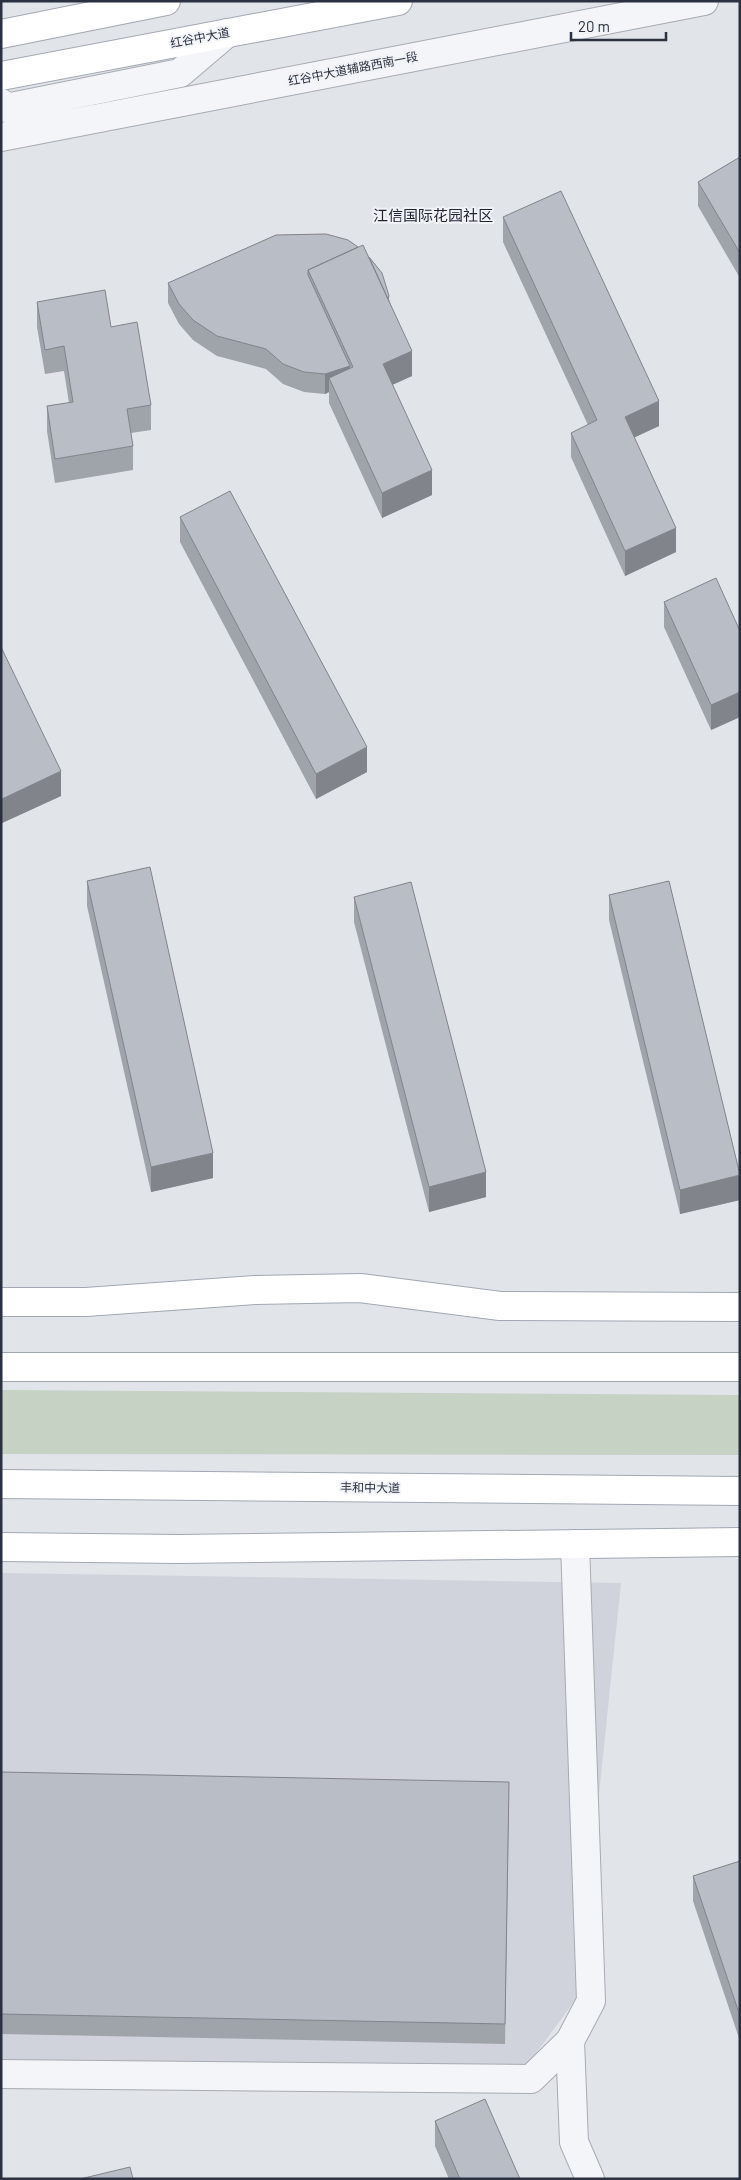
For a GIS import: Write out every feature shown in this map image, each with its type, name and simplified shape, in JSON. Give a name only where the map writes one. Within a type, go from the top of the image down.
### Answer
[{"type":"main road","points":[[1,34],[166,1]]},
{"type":"main road","name":"红谷中大道","points":[[1,76],[398,1]]},
{"type":"main road","points":[[1,1302],[86,1302],[255,1290],[360,1288],[500,1306],[740,1306]]},
{"type":"main road","points":[[1,1367],[740,1367]]},
{"type":"main road","name":"丰和中大道","points":[[1,1484],[740,1491]]},
{"type":"main road","points":[[1,1547],[178,1549],[740,1542]]},
{"type":"street","name":"红谷中大道辅路西南一段","points":[[1,137],[704,1]]},
{"type":"street","points":[[1,103],[6,108],[180,73],[227,33]]},
{"type":"street","points":[[1,2074],[531,2079],[570,2042],[591,2001],[575,1544]]},
{"type":"street","points":[[570,2042],[574,2142],[590,2179]]},
{"type":"shaded area","points":[[1,1573],[621,1583],[578,1996],[523,2071],[1,2060]]},
{"type":"green space","points":[[1,1390],[740,1395],[740,1455],[1,1454]]},
{"type":"building","points":[[740,157],[740,253],[698,182]]},
{"type":"building","points":[[561,191],[659,401],[625,417],[676,528],[625,551],[571,433],[597,420],[503,217]]},
{"type":"building","points":[[326,234],[348,240],[358,247],[308,270],[308,275],[350,366],[325,374],[304,372],[283,364],[266,349],[217,336],[193,320],[179,304],[168,283],[276,235]]},
{"type":"building","points":[[363,245],[412,351],[383,364],[432,470],[382,493],[329,378],[353,367],[308,270]]},
{"type":"building","points":[[369,257],[382,273],[389,296],[388,299]]},
{"type":"building","points":[[105,290],[111,327],[137,322],[151,405],[127,409],[133,446],[55,459],[47,406],[73,402],[64,346],[45,350],[37,302]]},
{"type":"building","points":[[230,491],[367,747],[316,774],[180,517]]},
{"type":"building","points":[[716,578],[740,631],[740,692],[711,705],[664,602]]},
{"type":"building","points":[[1,647],[61,771],[2,799],[1,796]]},
{"type":"building","points":[[150,867],[213,1153],[151,1167],[87,881]]},
{"type":"building","points":[[669,881],[740,1175],[680,1190],[609,895]]},
{"type":"building","points":[[411,882],[486,1172],[429,1187],[354,897]]},
{"type":"building","points":[[1,1772],[509,1782],[505,2024],[1,2014]]},
{"type":"building","points":[[740,1861],[740,2016],[693,1876]]},
{"type":"building","points":[[485,2099],[520,2179],[460,2179],[435,2121]]},
{"type":"building","points":[[130,2167],[133,2179],[80,2179]]},
{"type":"district","name":"江信国际花园社区","points":[[433,216]]}]
